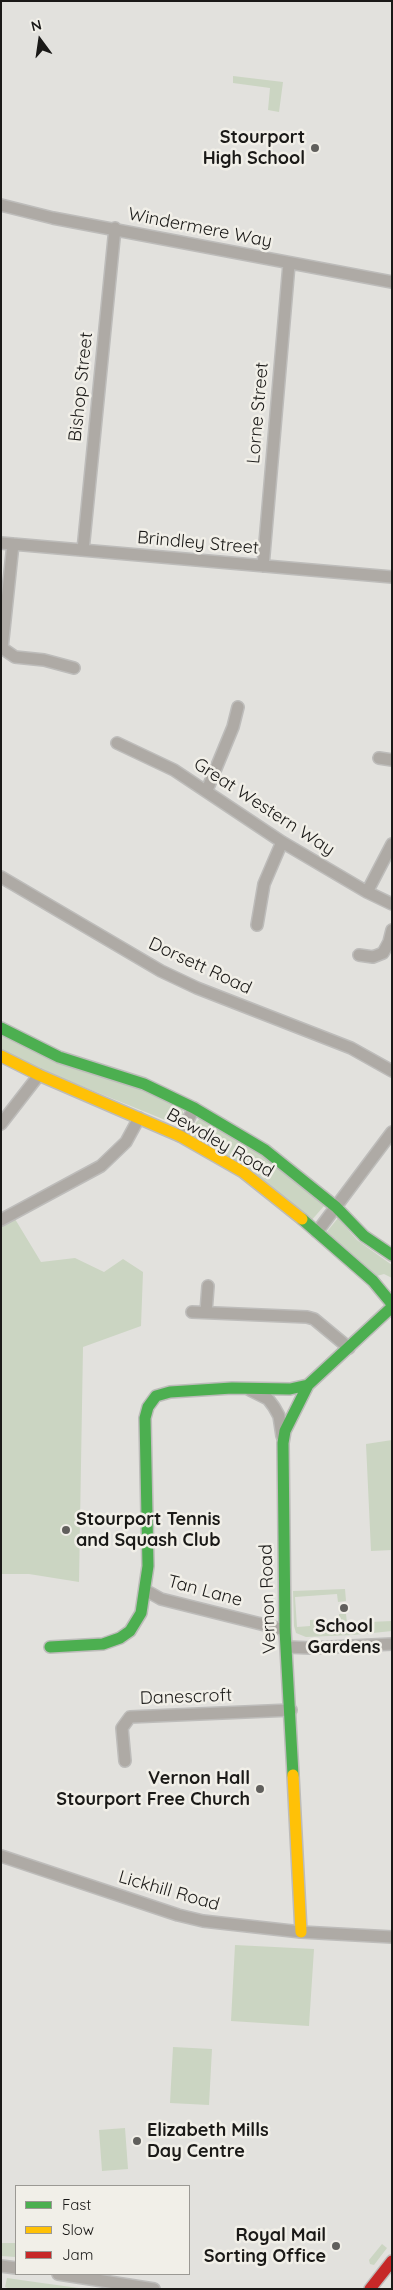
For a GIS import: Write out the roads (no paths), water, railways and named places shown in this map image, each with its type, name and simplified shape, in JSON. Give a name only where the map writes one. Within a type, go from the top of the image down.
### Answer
[{"type":"street","name":"Windermere Way","points":[[1,205],[53,218],[115,228],[289,264],[392,282]]},
{"type":"street","name":"Bishop Street","points":[[83,550],[115,228]]},
{"type":"street","name":"Lorne Street","points":[[262,566],[289,264]]},
{"type":"street","name":"Brindley Street","points":[[7,543],[392,577]]},
{"type":"street","points":[[7,543],[2,648],[16,657],[44,660],[74,668]]},
{"type":"street","points":[[206,790],[233,727],[238,707]]},
{"type":"street","name":"Great Western Way","points":[[117,742],[174,770],[282,842],[367,892],[392,904]]},
{"type":"street","points":[[379,758],[392,760]]},
{"type":"street","points":[[257,924],[264,884],[282,842]]},
{"type":"street","points":[[367,892],[392,844]]},
{"type":"street","name":"Dorsett Road","points":[[1,877],[161,971],[197,988],[352,1048],[392,1071]]},
{"type":"street","points":[[359,955],[373,957],[383,953],[389,942],[392,930]]},
{"type":"street","name":"Bewdley Road","points":[[1,1028],[59,1057],[144,1084],[194,1108],[265,1150],[336,1208],[364,1236],[392,1255]]},
{"type":"street","name":"Bewdley Road","points":[[1,1056],[39,1075],[180,1136],[243,1172],[274,1195],[373,1281],[392,1306]]},
{"type":"street","points":[[1,1124],[39,1075]]},
{"type":"street","points":[[180,1136],[194,1108]]},
{"type":"street","points":[[1,1220],[101,1166],[126,1142],[139,1118]]},
{"type":"street","points":[[317,1232],[392,1132]]},
{"type":"street","points":[[373,1281],[392,1292]]},
{"type":"street","points":[[206,1312],[208,1286]]},
{"type":"street","name":"Vernon Road","points":[[301,1932],[286,1630],[283,1443],[285,1431],[308,1385],[392,1306]]},
{"type":"street","points":[[192,1312],[307,1317],[314,1320],[349,1348]]},
{"type":"street","points":[[50,1647],[103,1644],[120,1638],[130,1631],[141,1613],[148,1566],[145,1418],[148,1406],[156,1396],[170,1392],[246,1388],[290,1389],[308,1385]]},
{"type":"street","points":[[246,1388],[264,1396],[274,1407],[282,1426],[283,1443]]},
{"type":"street","name":"Tan Lane","points":[[145,1590],[162,1599],[286,1630]]},
{"type":"street","points":[[287,1647],[320,1648],[392,1644]]},
{"type":"street","name":"Danescroft","points":[[125,1762],[122,1728],[130,1717],[290,1710]]},
{"type":"street","name":"Lickhill Road","points":[[1,1856],[178,1915],[228,1925],[392,1938]]},
{"type":"street","points":[[370,2289],[392,2262]]},
{"type":"street","points":[[1,2266],[15,2268]]},
{"type":"street","points":[[64,2275],[154,2289]]},
{"type":"place","name":"Stourport High School","points":[[315,148]]},
{"type":"place","name":"Stourport Tennis and Squash Club","points":[[66,1530]]},
{"type":"place","name":"School Gardens","points":[[344,1608]]},
{"type":"place","name":"Vernon Hall Stourport Free Church","points":[[260,1789]]},
{"type":"place","name":"Elizabeth Mills Day Centre","points":[[137,2141]]},
{"type":"place","name":"Royal Mail Sorting Office","points":[[336,2246]]}]
